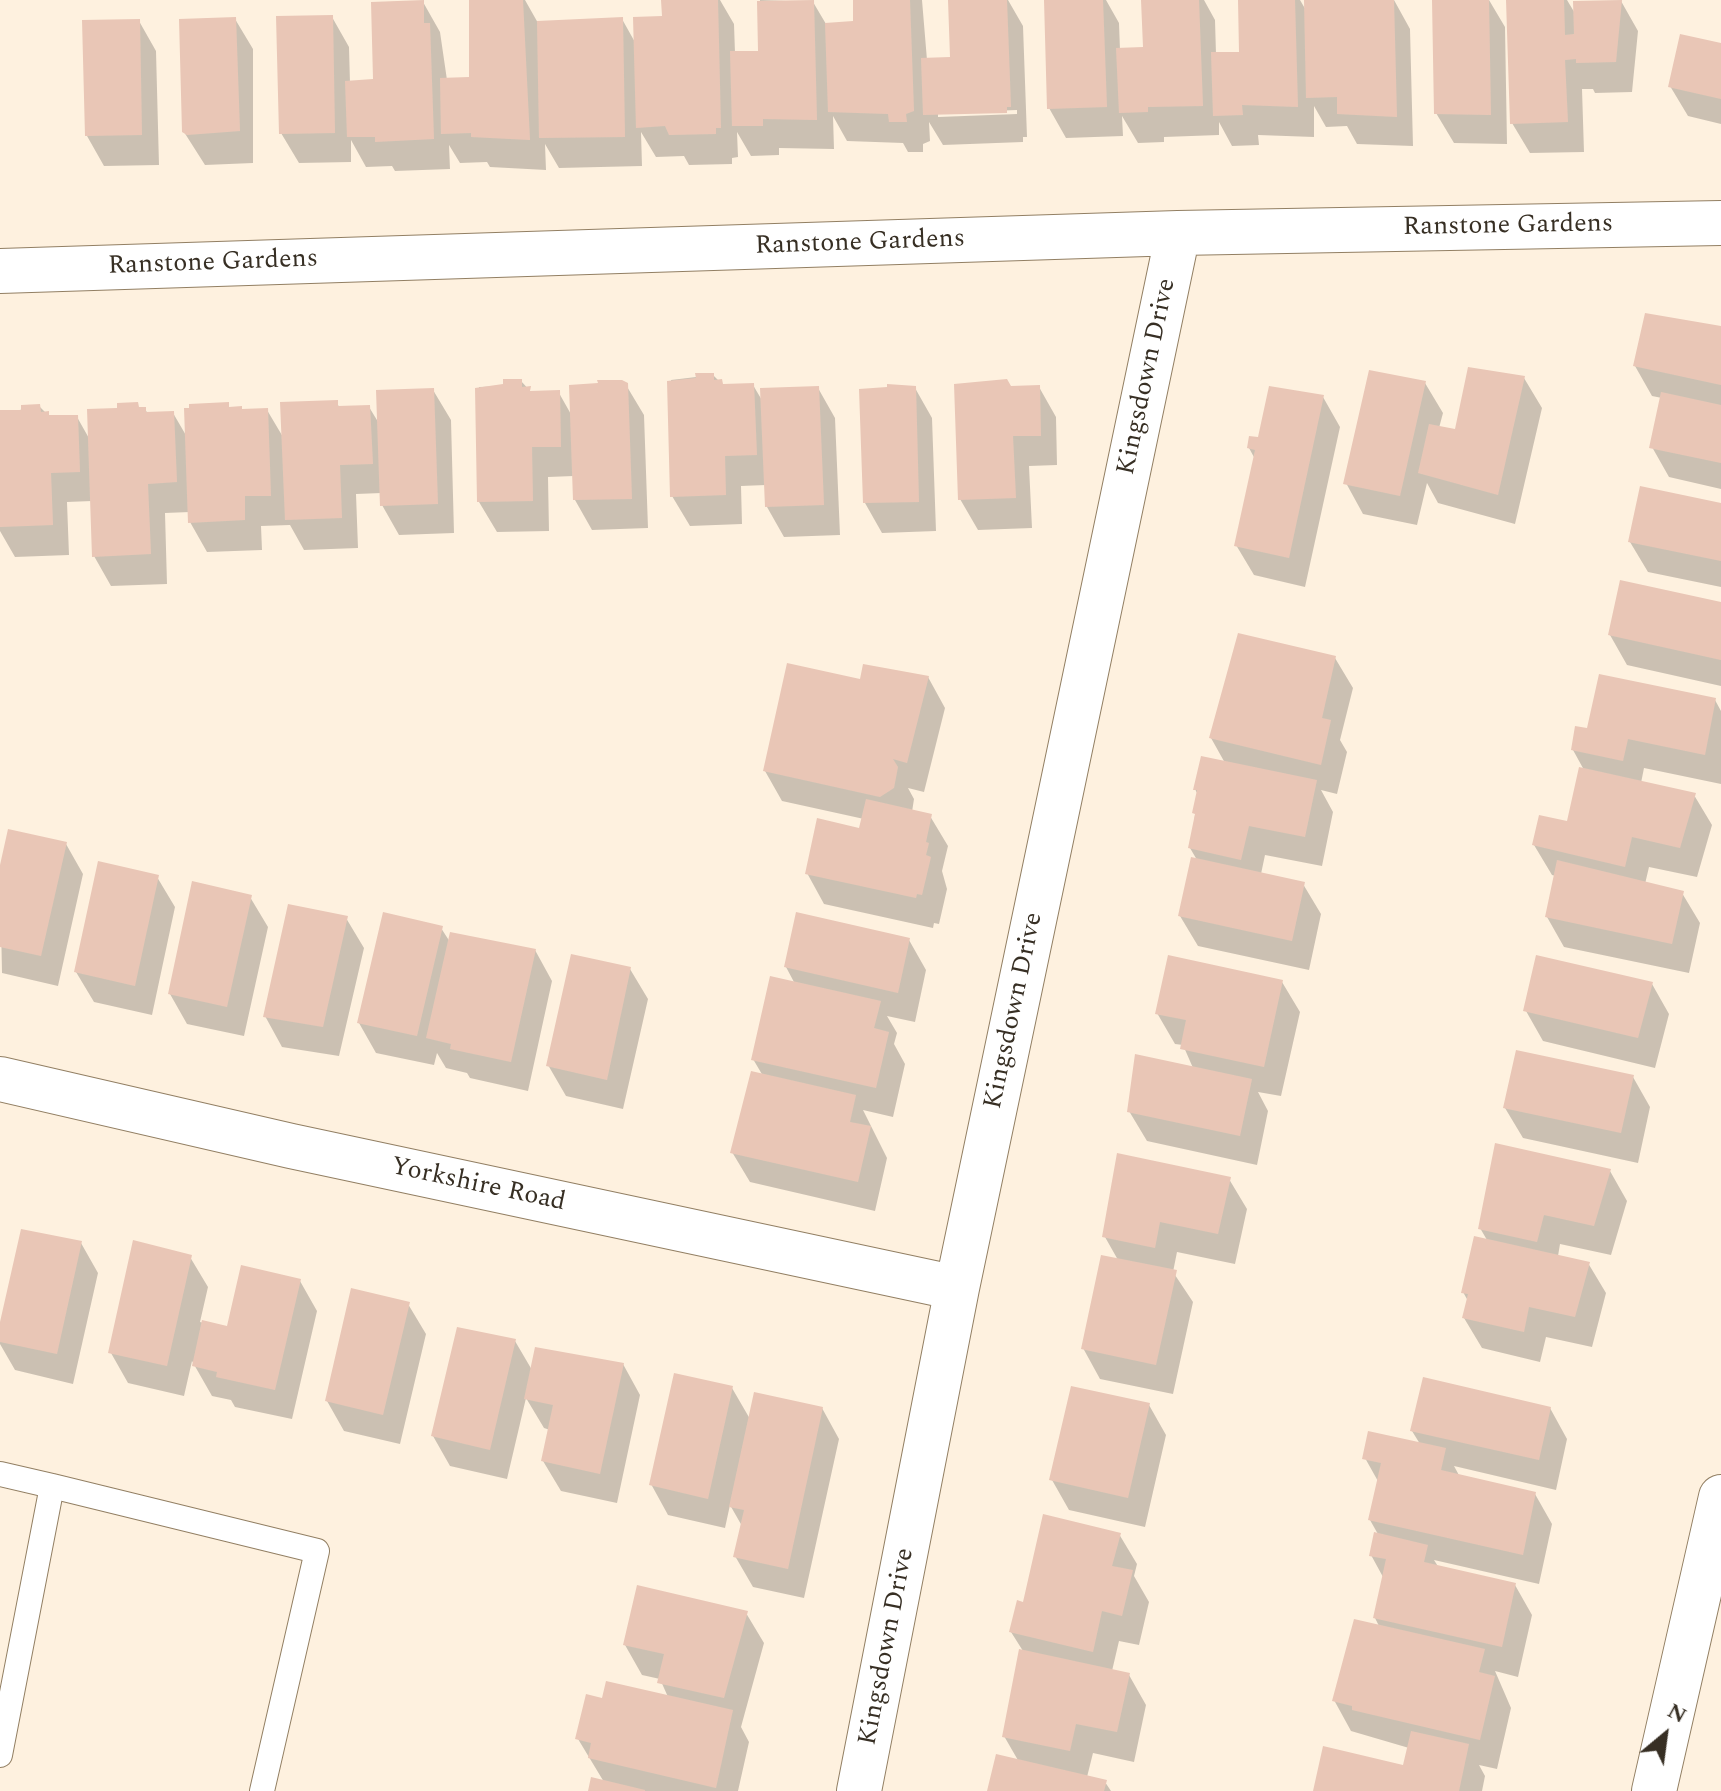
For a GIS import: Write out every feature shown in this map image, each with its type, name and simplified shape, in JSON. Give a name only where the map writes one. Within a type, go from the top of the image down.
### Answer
[{"type":"street","name":"Ranstone Gardens","points":[[0,271],[1178,233],[1721,223]]},
{"type":"street","name":"Kingsdown Drive","points":[[859,1791],[957,1288],[1178,233]]},
{"type":"street","name":"Yorkshire Road","points":[[0,1079],[291,1146],[957,1288]]},
{"type":"street","points":[[1654,1791],[1721,1497]]},
{"type":"lane","points":[[0,1474],[317,1551],[262,1791]]},
{"type":"lane","points":[[0,1755],[52,1486]]},
{"type":"building","points":[[424,0],[424,23],[430,23],[434,139],[375,142],[375,137],[347,137],[345,81],[373,79],[371,2]]},
{"type":"building","points":[[469,0],[523,0],[530,140],[471,137],[471,133],[441,134],[440,78],[469,77]]},
{"type":"building","points":[[661,0],[718,0],[721,128],[716,128],[716,134],[669,135],[665,126],[636,128],[633,17],[662,16]]},
{"type":"building","points":[[814,0],[817,120],[763,119],[763,126],[732,126],[730,51],[758,51],[757,1]]},
{"type":"building","points":[[853,0],[910,0],[914,111],[906,114],[907,122],[889,122],[888,114],[828,112],[825,23],[853,21]]},
{"type":"building","points":[[948,0],[1007,0],[1011,107],[1007,107],[1007,113],[923,115],[921,58],[950,57]]},
{"type":"building","points":[[1044,0],[1103,0],[1107,107],[1047,109]]},
{"type":"building","points":[[1141,0],[1199,0],[1203,106],[1148,107],[1148,112],[1119,113],[1116,48],[1143,47]]},
{"type":"building","points":[[1238,0],[1295,0],[1298,107],[1242,105],[1243,115],[1213,116],[1211,52],[1239,52]]},
{"type":"building","points":[[1304,0],[1394,0],[1397,117],[1337,114],[1337,97],[1306,98]]},
{"type":"building","points":[[1432,0],[1489,0],[1491,115],[1434,114]]},
{"type":"building","points":[[1506,0],[1564,0],[1565,35],[1574,34],[1573,1],[1622,0],[1616,62],[1576,63],[1576,59],[1565,60],[1568,122],[1510,124]]},
{"type":"building","points":[[333,15],[335,133],[279,134],[276,16]]},
{"type":"building","points":[[236,17],[240,131],[187,135],[182,132],[179,19]]},
{"type":"building","points":[[623,17],[625,137],[539,138],[537,21]]},
{"type":"building","points":[[140,19],[142,135],[85,136],[82,20]]},
{"type":"building","points":[[1680,34],[1721,43],[1721,99],[1668,87]]},
{"type":"building","points":[[1645,313],[1721,326],[1721,385],[1633,366]]},
{"type":"building","points":[[1468,367],[1525,376],[1498,495],[1418,473],[1429,424],[1455,429]]},
{"type":"building","points":[[1369,370],[1426,381],[1400,496],[1343,484]]},
{"type":"building","points":[[695,373],[714,373],[714,380],[722,379],[723,384],[754,383],[757,455],[725,456],[726,495],[670,497],[667,381],[696,378]]},
{"type":"building","points":[[503,379],[522,379],[522,387],[531,386],[530,391],[560,390],[561,447],[532,447],[533,501],[477,502],[475,388],[503,384]]},
{"type":"building","points":[[1007,379],[1011,386],[1040,385],[1041,436],[1013,436],[1016,498],[958,500],[954,384]]},
{"type":"building","points":[[597,380],[622,380],[628,383],[632,499],[573,500],[569,385],[598,383]]},
{"type":"building","points":[[887,384],[916,386],[919,502],[863,503],[859,389],[887,387]]},
{"type":"building","points":[[819,386],[824,505],[765,507],[760,388]]},
{"type":"building","points":[[1269,386],[1324,395],[1289,558],[1234,546],[1255,450],[1247,448],[1249,436],[1258,437]]},
{"type":"building","points":[[434,388],[438,504],[380,506],[376,390]]},
{"type":"building","points":[[1661,392],[1721,405],[1721,463],[1649,448]]},
{"type":"building","points":[[338,400],[338,406],[370,405],[373,464],[340,465],[342,518],[285,520],[280,402]]},
{"type":"building","points":[[138,402],[139,407],[146,407],[146,412],[174,411],[177,482],[148,484],[151,554],[92,557],[87,409],[117,408],[117,403]]},
{"type":"building","points":[[229,402],[229,407],[242,406],[242,409],[268,408],[271,496],[245,496],[245,520],[188,523],[184,408],[189,408],[189,404]]},
{"type":"building","points":[[40,404],[41,412],[49,411],[49,415],[78,415],[80,472],[51,473],[53,525],[0,527],[0,410],[21,410],[21,405]]},
{"type":"building","points":[[1640,486],[1721,503],[1721,561],[1628,542]]},
{"type":"building","points":[[1620,580],[1721,602],[1721,660],[1608,635]]},
{"type":"building","points":[[1238,633],[1336,656],[1322,718],[1331,720],[1321,765],[1209,738]]},
{"type":"building","points":[[787,663],[860,679],[863,664],[929,676],[907,763],[893,759],[898,767],[894,788],[880,797],[763,771]]},
{"type":"building","points":[[1599,674],[1716,698],[1705,755],[1628,739],[1623,761],[1571,750],[1575,726],[1587,728]]},
{"type":"building","points":[[1201,756],[1317,780],[1305,837],[1249,826],[1241,860],[1188,848],[1195,814],[1192,813],[1197,790],[1193,790]]},
{"type":"building","points":[[1579,767],[1696,793],[1680,848],[1632,837],[1625,867],[1532,845],[1539,815],[1567,821]]},
{"type":"building","points":[[866,799],[932,814],[926,842],[929,843],[926,855],[931,857],[922,895],[917,894],[916,898],[805,874],[817,818],[859,828]]},
{"type":"building","points":[[8,829],[67,842],[41,956],[0,947],[0,865]]},
{"type":"building","points":[[1191,857],[1305,882],[1292,941],[1178,916]]},
{"type":"building","points":[[1557,860],[1684,891],[1672,944],[1545,917]]},
{"type":"building","points":[[98,861],[159,875],[135,986],[74,972]]},
{"type":"building","points":[[192,881],[252,895],[227,1007],[168,994]]},
{"type":"building","points":[[288,904],[348,916],[323,1027],[263,1017]]},
{"type":"building","points":[[383,912],[443,926],[417,1036],[357,1023]]},
{"type":"building","points":[[796,912],[910,938],[898,993],[784,967]]},
{"type":"building","points":[[450,932],[536,949],[511,1062],[450,1049],[451,1044],[426,1038]]},
{"type":"building","points":[[571,954],[631,967],[607,1080],[546,1066]]},
{"type":"building","points":[[1168,955],[1283,980],[1264,1067],[1180,1049],[1186,1020],[1155,1014]]},
{"type":"building","points":[[1536,955],[1653,982],[1638,1038],[1523,1011]]},
{"type":"building","points":[[770,976],[881,1001],[874,1028],[889,1032],[876,1088],[751,1060]]},
{"type":"building","points":[[1516,1050],[1634,1075],[1621,1133],[1503,1108]]},
{"type":"building","points":[[1135,1054],[1252,1079],[1240,1136],[1127,1112]]},
{"type":"building","points":[[751,1071],[856,1095],[850,1122],[871,1126],[858,1182],[730,1153]]},
{"type":"building","points":[[1495,1143],[1611,1169],[1594,1226],[1544,1215],[1537,1242],[1478,1229]]},
{"type":"building","points":[[1117,1153],[1231,1177],[1218,1234],[1160,1222],[1155,1248],[1102,1237]]},
{"type":"building","points":[[21,1229],[82,1241],[57,1354],[0,1342],[0,1322]]},
{"type":"building","points":[[1474,1236],[1590,1262],[1575,1317],[1529,1307],[1524,1332],[1462,1318],[1468,1294],[1461,1293]]},
{"type":"building","points":[[133,1240],[192,1255],[167,1366],[108,1353]]},
{"type":"building","points":[[1101,1255],[1177,1270],[1156,1365],[1081,1349]]},
{"type":"building","points":[[241,1265],[301,1279],[275,1390],[216,1377],[217,1372],[192,1366],[202,1320],[227,1326]]},
{"type":"building","points":[[351,1288],[410,1302],[383,1415],[325,1401]]},
{"type":"building","points":[[457,1327],[516,1339],[490,1450],[431,1436]]},
{"type":"building","points":[[535,1347],[624,1363],[600,1474],[541,1461],[553,1405],[524,1399]]},
{"type":"building","points":[[674,1373],[733,1386],[708,1499],[649,1485]]},
{"type":"building","points":[[1423,1377],[1551,1407],[1539,1460],[1410,1431]]},
{"type":"building","points":[[1071,1386],[1150,1403],[1128,1498],[1049,1480]]},
{"type":"building","points":[[754,1392],[823,1407],[788,1569],[733,1557],[744,1510],[729,1507]]},
{"type":"building","points":[[1368,1431],[1446,1448],[1441,1470],[1536,1492],[1523,1555],[1368,1520],[1381,1463],[1362,1459]]},
{"type":"building","points":[[1043,1514],[1121,1533],[1112,1566],[1133,1570],[1122,1616],[1102,1611],[1093,1652],[1009,1632],[1017,1600],[1023,1602]]},
{"type":"building","points":[[1374,1532],[1428,1545],[1424,1562],[1516,1583],[1502,1647],[1373,1618],[1386,1559],[1369,1556]]},
{"type":"building","points":[[637,1585],[748,1611],[724,1698],[657,1683],[664,1654],[623,1645]]},
{"type":"building","points":[[1354,1619],[1485,1649],[1479,1672],[1495,1676],[1480,1740],[1352,1710],[1352,1706],[1332,1701]]},
{"type":"building","points":[[1019,1649],[1130,1673],[1117,1732],[1076,1724],[1070,1751],[1002,1737]]},
{"type":"building","points":[[606,1681],[733,1710],[716,1788],[588,1758],[591,1743],[575,1739],[586,1694],[602,1698]]},
{"type":"building","points":[[1411,1731],[1469,1744],[1459,1791],[1313,1791],[1323,1746],[1403,1765]]},
{"type":"building","points":[[996,1754],[1107,1780],[1104,1791],[987,1791]]},
{"type":"building","points":[[591,1777],[645,1790],[645,1791],[588,1791]]}]
